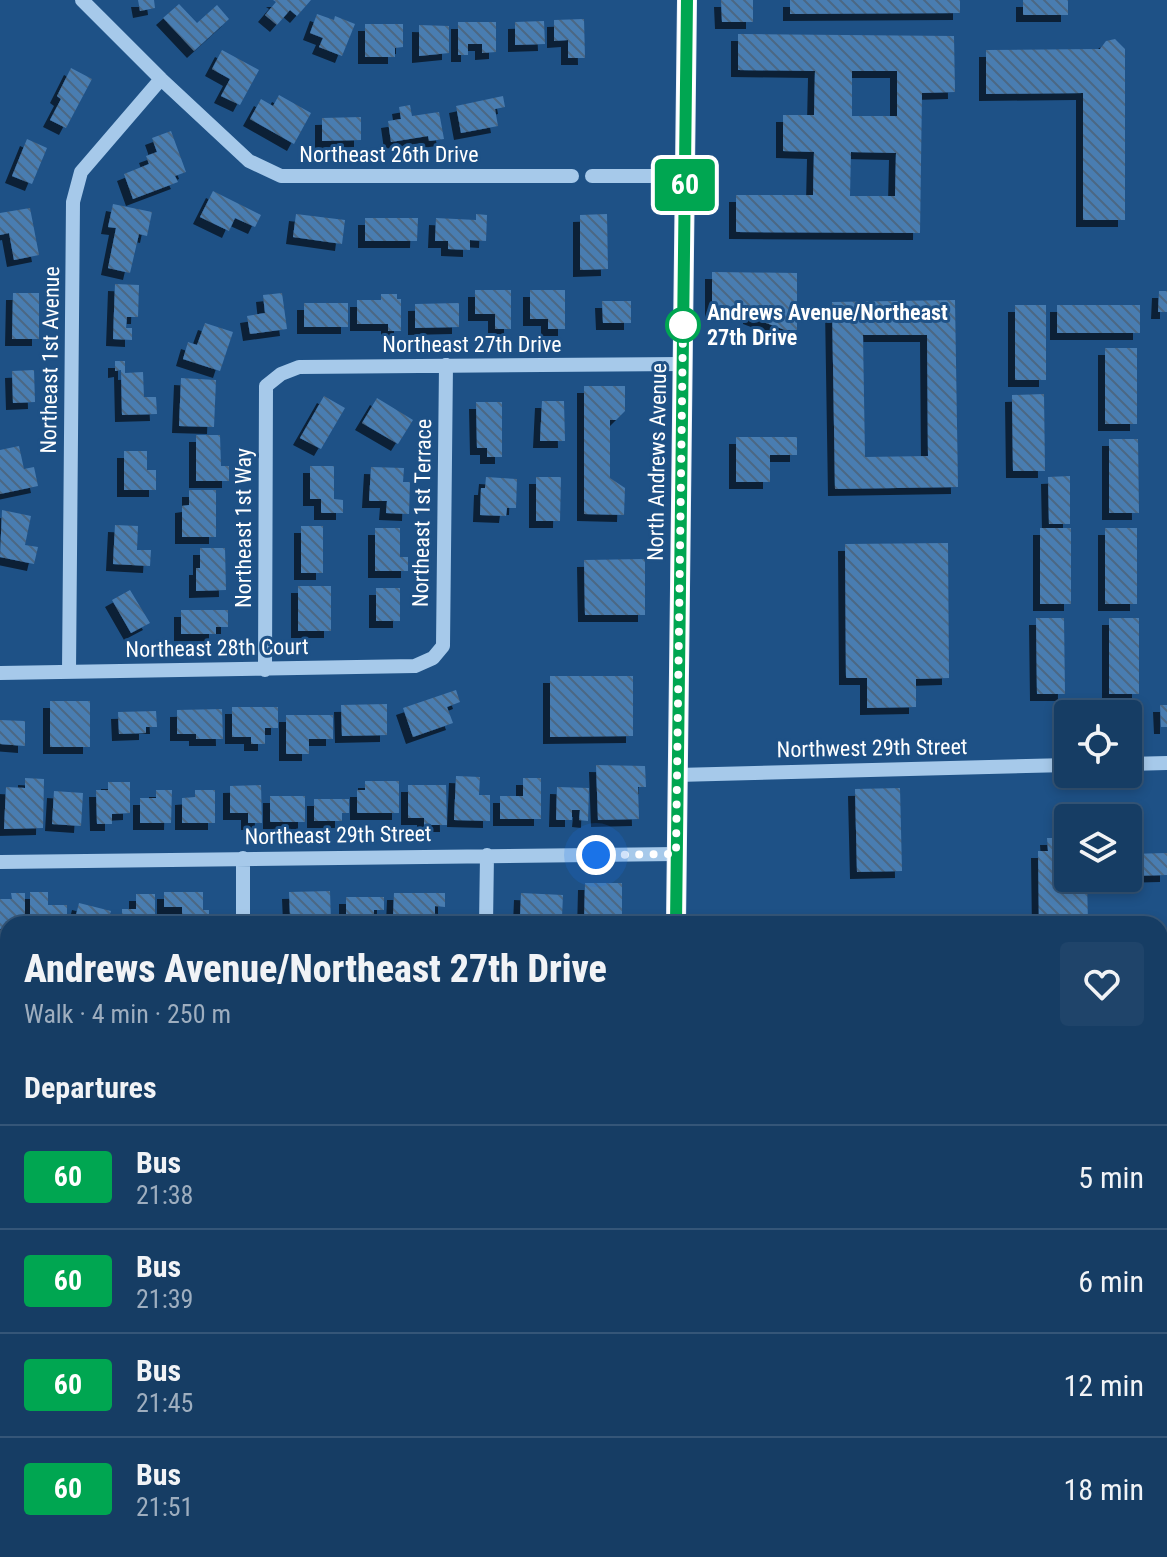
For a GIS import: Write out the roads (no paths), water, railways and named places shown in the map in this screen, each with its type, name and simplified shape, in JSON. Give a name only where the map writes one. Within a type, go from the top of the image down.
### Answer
[{"type":"main road","name":"North Andrews Avenue","points":[[676,916],[687,0]]},
{"type":"street","name":"Northeast 26th Drive","points":[[82,0],[249,161],[281,176],[572,176]]},
{"type":"street","name":"Northeast 1st Avenue","points":[[69,672],[73,202],[81,172],[161,79]]},
{"type":"street","points":[[592,176],[685,176]]},
{"type":"street","name":"Northeast 27th Drive","points":[[266,386],[281,374],[299,367],[683,364]]},
{"type":"street","name":"Northeast 1st Terrace","points":[[433,658],[443,646],[446,365]]},
{"type":"street","name":"Northeast 1st Way","points":[[265,670],[266,386]]},
{"type":"street","name":"Northeast 28th Court","points":[[0,673],[415,666],[433,658]]},
{"type":"street","points":[[1142,764],[1167,763]]},
{"type":"street","name":"Northwest 29th Street","points":[[677,775],[1054,765]]},
{"type":"street","name":"Northeast 29th Street","points":[[0,862],[676,854]]},
{"type":"street","points":[[486,916],[487,855]]},
{"type":"street","points":[[243,858],[243,916]]},
{"type":"place","name":"Andrews Avenue/Northeast 27th Drive","points":[[683,325]]}]
